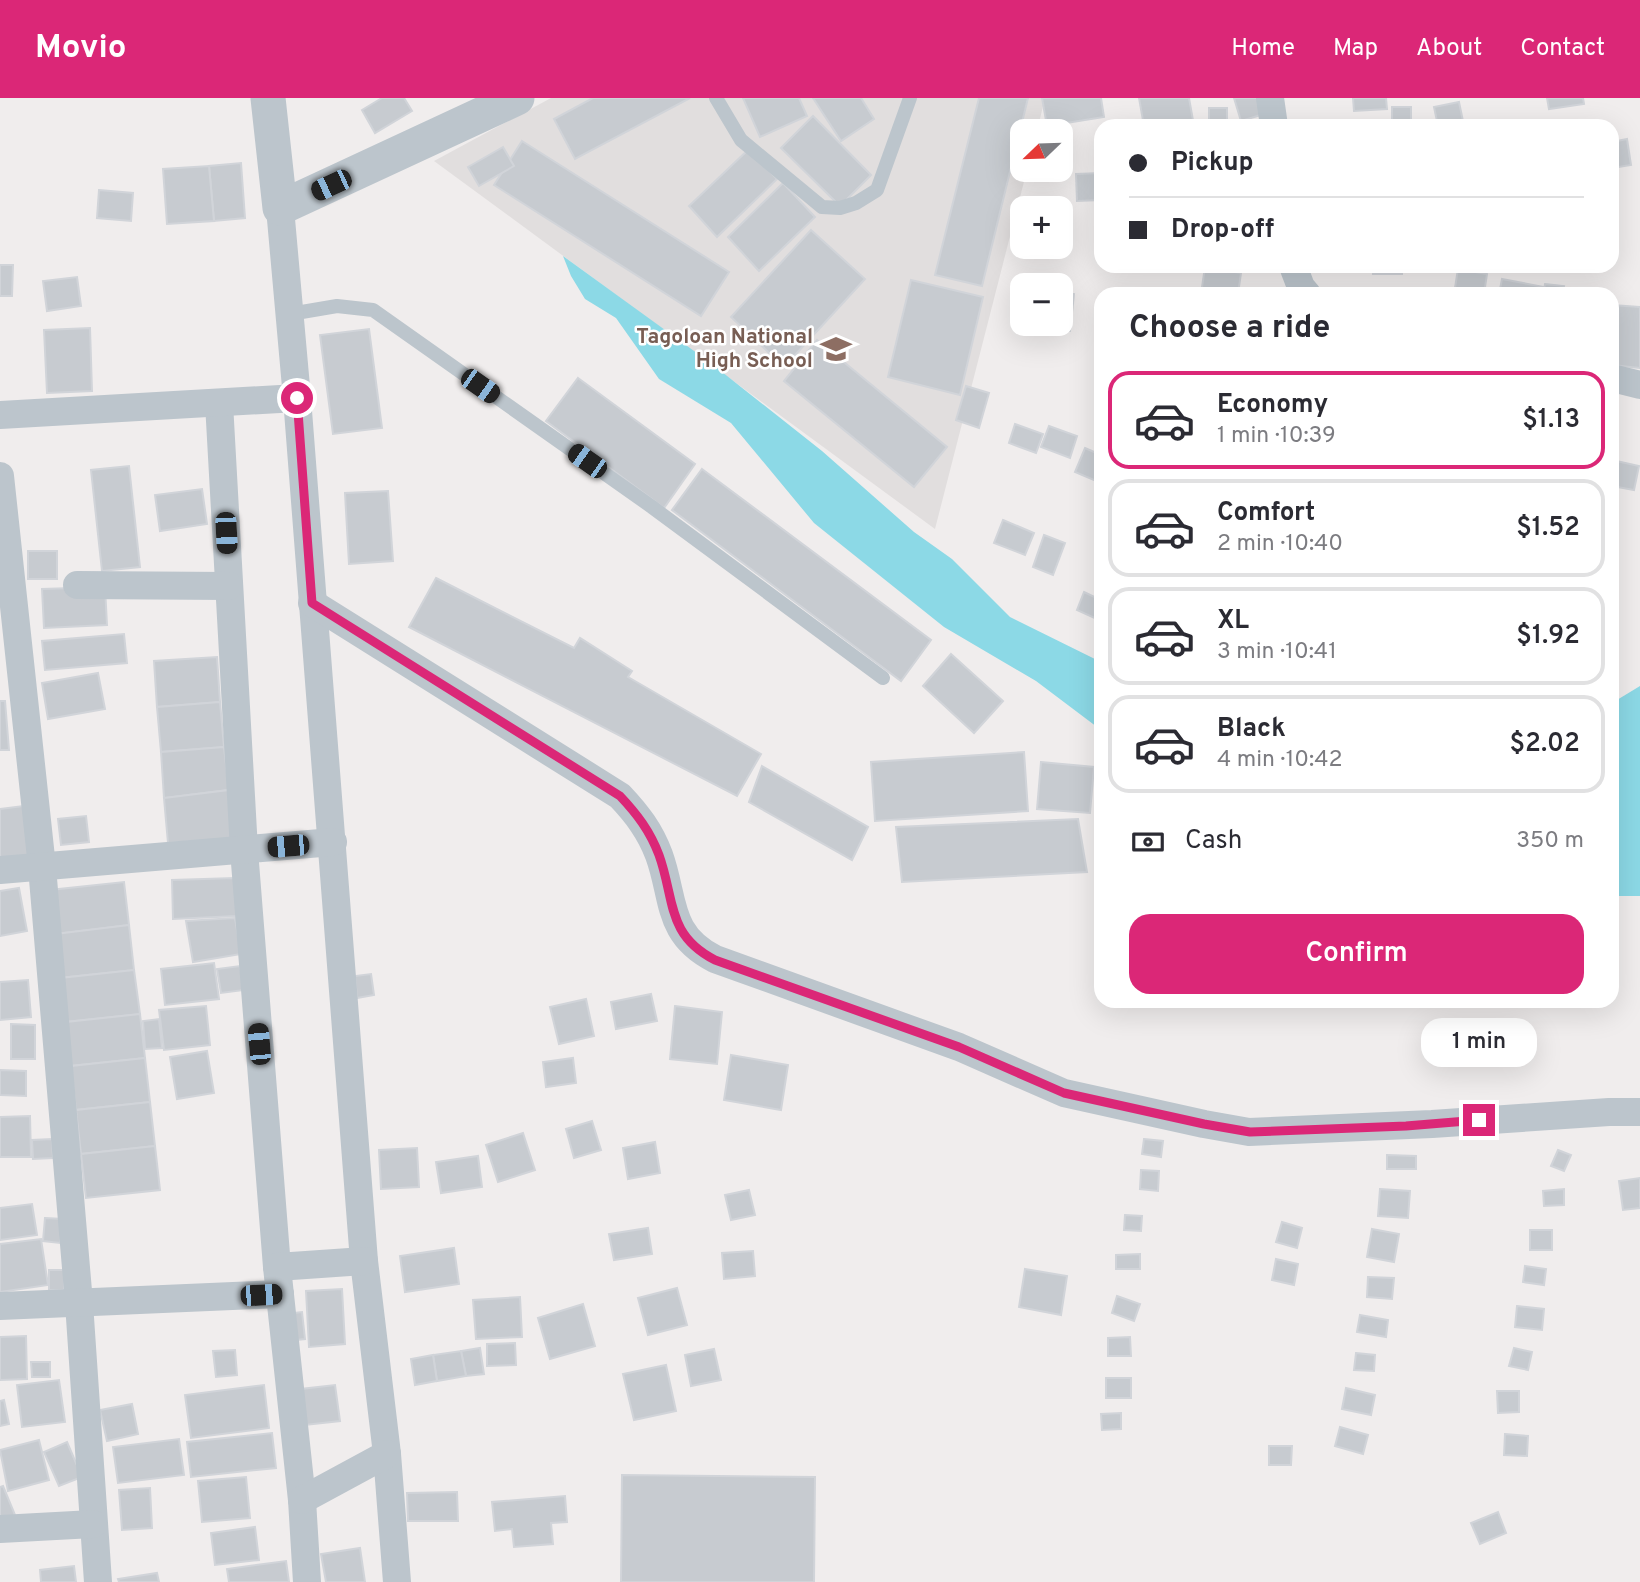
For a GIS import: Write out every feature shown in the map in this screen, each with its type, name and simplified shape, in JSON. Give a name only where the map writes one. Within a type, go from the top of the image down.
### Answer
[{"type":"street","points":[[268,98],[281,208],[297,398],[364,1261],[387,1454],[397,1582]]},
{"type":"street","points":[[281,208],[517,98]]},
{"type":"street","points":[[1270,98],[1273,119]]},
{"type":"street","points":[[1619,380],[1640,385]]},
{"type":"street","points":[[0,415],[297,398]]},
{"type":"street","points":[[219,403],[244,850],[307,1582]]},
{"type":"street","points":[[0,476],[11,672],[42,867],[79,1303],[98,1582]]},
{"type":"street","points":[[77,585],[229,586]]},
{"type":"street","points":[[312,603],[620,796],[637,813],[650,833],[660,856],[673,911],[683,934],[697,950],[715,960],[959,1047],[1064,1093],[1250,1132],[1640,1112]]},
{"type":"street","points":[[0,870],[333,842]]},
{"type":"street","points":[[0,1306],[79,1303],[279,1280],[364,1261]]},
{"type":"street","points":[[302,1500],[387,1454]]},
{"type":"street","points":[[0,1529],[93,1524]]},
{"type":"lane","points":[[716,98],[741,140],[822,207],[840,208],[856,203],[877,190],[910,98]]},
{"type":"lane","points":[[290,314],[337,306],[373,310],[652,507],[883,678]]},
{"type":"shaded area","name":"Tagoloan National High School","points":[[551,98],[1045,98],[1040,119],[1010,119],[1010,182],[1024,182],[1020,196],[1010,196],[1010,236],[935,529],[434,161]]},
{"type":"water","points":[[563,256],[712,364],[822,451],[914,532],[952,559],[1010,617],[1094,659],[1094,725],[1036,681],[944,627],[814,523],[731,423],[659,379],[616,318],[585,299]]},
{"type":"water","points":[[1640,686],[1640,896],[1619,896],[1619,699]]},
{"type":"building","points":[[382,98],[404,98],[412,111],[375,133],[362,110]]},
{"type":"building","points":[[593,98],[690,98],[575,159],[554,119]]},
{"type":"building","points":[[743,98],[799,98],[807,116],[760,137]]},
{"type":"building","points":[[813,98],[861,98],[874,119],[841,141]]},
{"type":"building","points":[[979,98],[1028,98],[1023,119],[1010,119],[1010,172],[982,286],[935,275]]},
{"type":"building","points":[[1042,98],[1101,98],[1104,117],[1073,122],[1073,119],[1046,119]]},
{"type":"building","points":[[1139,98],[1189,98],[1193,119],[1143,119]]},
{"type":"building","points":[[1234,98],[1259,98],[1264,114],[1240,119]]},
{"type":"building","points":[[1353,98],[1386,98],[1387,109],[1354,111]]},
{"type":"building","points":[[1547,98],[1583,98],[1584,104],[1549,109]]},
{"type":"building","points":[[1459,102],[1463,119],[1437,119],[1434,107]]},
{"type":"building","points":[[1392,107],[1411,107],[1411,119],[1392,119]]},
{"type":"building","points":[[1209,108],[1227,108],[1227,119],[1209,119]]},
{"type":"building","points":[[813,116],[871,175],[840,206],[781,148]]},
{"type":"building","points":[[1627,139],[1631,165],[1619,167],[1619,141]]},
{"type":"building","points":[[522,141],[729,272],[701,316],[494,185]]},
{"type":"building","points":[[503,147],[514,166],[479,186],[468,167]]},
{"type":"building","points":[[749,149],[777,179],[717,237],[689,206]]},
{"type":"building","points":[[241,163],[245,218],[214,221],[209,166]]},
{"type":"building","points":[[209,166],[214,221],[167,224],[163,169]]},
{"type":"building","points":[[1094,173],[1094,200],[1077,201],[1076,174]]},
{"type":"building","points":[[783,183],[815,217],[759,271],[728,237]]},
{"type":"building","points":[[99,190],[133,193],[131,221],[97,218]]},
{"type":"building","points":[[811,230],[865,279],[784,367],[731,317]]},
{"type":"building","points":[[0,265],[13,265],[12,296],[0,296]]},
{"type":"building","points":[[1204,273],[1241,273],[1239,287],[1202,287]]},
{"type":"building","points":[[1457,273],[1487,274],[1485,287],[1455,287]]},
{"type":"building","points":[[77,277],[81,306],[47,311],[43,281]]},
{"type":"building","points":[[1502,279],[1544,287],[1500,287]]},
{"type":"building","points":[[911,280],[983,297],[960,395],[888,377]]},
{"type":"building","points":[[1545,284],[1564,286],[1564,287],[1544,287]]},
{"type":"building","points":[[1619,306],[1640,307],[1640,368],[1619,366]]},
{"type":"building","points":[[90,328],[92,391],[47,393],[44,330]]},
{"type":"building","points":[[369,329],[382,428],[333,434],[320,335]]},
{"type":"building","points":[[817,340],[947,447],[914,487],[784,381]]},
{"type":"building","points":[[578,378],[695,464],[664,508],[546,421]]},
{"type":"building","points":[[966,386],[989,393],[979,428],[956,420]]},
{"type":"building","points":[[1015,424],[1043,434],[1036,453],[1009,443]]},
{"type":"building","points":[[1049,426],[1077,436],[1070,458],[1041,447]]},
{"type":"building","points":[[1085,448],[1094,452],[1094,480],[1075,472]]},
{"type":"building","points":[[1619,462],[1639,466],[1634,490],[1619,487]]},
{"type":"building","points":[[129,466],[140,567],[102,571],[91,470]]},
{"type":"building","points":[[702,469],[931,640],[901,681],[672,510]]},
{"type":"building","points":[[202,489],[207,524],[160,531],[155,495]]},
{"type":"building","points":[[388,491],[393,561],[349,564],[345,493]]},
{"type":"building","points":[[1003,520],[1034,533],[1025,555],[994,543]]},
{"type":"building","points":[[1044,535],[1065,543],[1053,575],[1033,567]]},
{"type":"building","points":[[28,551],[57,551],[57,579],[28,579]]},
{"type":"building","points":[[436,578],[574,648],[580,638],[632,671],[628,677],[761,754],[737,796],[409,627]]},
{"type":"building","points":[[105,587],[107,625],[44,628],[42,589]]},
{"type":"building","points":[[1084,592],[1094,597],[1094,618],[1077,610]]},
{"type":"building","points":[[124,634],[127,663],[45,670],[42,641]]},
{"type":"building","points":[[951,654],[1003,701],[974,733],[923,686]]},
{"type":"building","points":[[217,657],[220,702],[157,707],[154,661]]},
{"type":"building","points":[[98,673],[105,709],[48,719],[42,683]]},
{"type":"building","points":[[0,701],[5,701],[9,750],[0,750]]},
{"type":"building","points":[[220,702],[224,747],[161,752],[157,707]]},
{"type":"building","points":[[224,747],[229,790],[164,798],[161,752]]},
{"type":"building","points":[[1024,752],[1028,811],[875,821],[871,762]]},
{"type":"building","points":[[1041,762],[1094,767],[1090,813],[1037,809]]},
{"type":"building","points":[[762,766],[868,827],[852,860],[749,802]]},
{"type":"building","points":[[229,790],[231,839],[168,843],[164,798]]},
{"type":"building","points":[[23,806],[31,860],[0,864],[0,809]]},
{"type":"building","points":[[86,816],[89,842],[61,845],[58,819]]},
{"type":"building","points":[[1078,819],[1087,872],[902,882],[896,827]]},
{"type":"building","points":[[235,878],[237,916],[173,919],[172,880]]},
{"type":"building","points":[[124,882],[129,925],[55,934],[50,890]]},
{"type":"building","points":[[19,888],[27,931],[0,936],[0,891]]},
{"type":"building","points":[[235,918],[241,954],[193,962],[186,921]]},
{"type":"building","points":[[129,925],[134,970],[60,978],[55,934]]},
{"type":"building","points":[[214,963],[219,999],[165,1005],[161,969]]},
{"type":"building","points":[[240,966],[244,990],[221,993],[217,969]]},
{"type":"building","points":[[134,970],[140,1014],[66,1022],[60,978]]},
{"type":"building","points":[[371,974],[374,995],[357,998],[355,976]]},
{"type":"building","points":[[28,980],[31,1017],[0,1020],[0,982]]},
{"type":"building","points":[[651,994],[657,1021],[616,1029],[611,1002]]},
{"type":"building","points":[[586,999],[594,1036],[559,1044],[550,1007]]},
{"type":"building","points":[[206,1006],[210,1045],[164,1050],[159,1010]]},
{"type":"building","points":[[675,1006],[722,1012],[717,1064],[670,1059]]},
{"type":"building","points":[[140,1014],[145,1058],[71,1066],[66,1022]]},
{"type":"building","points":[[159,1019],[162,1048],[145,1049],[143,1021]]},
{"type":"building","points":[[11,1024],[35,1025],[35,1059],[11,1059]]},
{"type":"building","points":[[207,1051],[214,1093],[177,1099],[170,1057]]},
{"type":"building","points":[[731,1055],[788,1065],[781,1110],[724,1100]]},
{"type":"building","points":[[145,1058],[150,1102],[76,1110],[71,1066]]},
{"type":"building","points":[[573,1058],[576,1083],[546,1087],[543,1062]]},
{"type":"building","points":[[0,1070],[26,1071],[26,1096],[0,1095]]},
{"type":"building","points":[[150,1102],[155,1146],[81,1154],[76,1110]]},
{"type":"building","points":[[30,1116],[31,1157],[0,1157],[0,1117]]},
{"type":"building","points":[[592,1121],[601,1150],[574,1158],[566,1129]]},
{"type":"building","points":[[523,1133],[535,1170],[498,1182],[486,1145]]},
{"type":"building","points":[[52,1139],[53,1158],[33,1159],[32,1140]]},
{"type":"building","points":[[1144,1139],[1163,1141],[1161,1157],[1142,1154]]},
{"type":"building","points":[[655,1142],[660,1173],[628,1179],[623,1148]]},
{"type":"building","points":[[155,1146],[160,1190],[86,1198],[81,1154]]},
{"type":"building","points":[[417,1148],[419,1187],[381,1189],[379,1150]]},
{"type":"building","points":[[1558,1150],[1571,1155],[1564,1171],[1551,1166]]},
{"type":"building","points":[[1387,1155],[1416,1156],[1416,1169],[1387,1169]]},
{"type":"building","points":[[478,1156],[482,1187],[441,1193],[436,1162]]},
{"type":"building","points":[[1141,1170],[1159,1171],[1158,1191],[1140,1189]]},
{"type":"building","points":[[1640,1178],[1640,1208],[1623,1210],[1619,1181]]},
{"type":"building","points":[[1380,1189],[1410,1191],[1408,1218],[1378,1216]]},
{"type":"building","points":[[1564,1189],[1564,1205],[1544,1206],[1543,1191]]},
{"type":"building","points":[[749,1190],[755,1215],[731,1220],[725,1195]]},
{"type":"building","points":[[32,1204],[37,1235],[0,1240],[0,1208]]},
{"type":"building","points":[[1125,1215],[1142,1216],[1141,1231],[1124,1230]]},
{"type":"building","points":[[45,1218],[63,1219],[60,1243],[43,1241]]},
{"type":"building","points":[[1282,1222],[1302,1228],[1297,1248],[1276,1242]]},
{"type":"building","points":[[648,1228],[652,1254],[614,1260],[609,1234]]},
{"type":"building","points":[[1372,1229],[1399,1234],[1394,1262],[1367,1257]]},
{"type":"building","points":[[1530,1230],[1552,1230],[1552,1250],[1530,1250]]},
{"type":"building","points":[[41,1239],[48,1285],[0,1292],[0,1244]]},
{"type":"building","points":[[454,1248],[459,1284],[405,1292],[400,1256]]},
{"type":"building","points":[[753,1251],[755,1276],[724,1279],[722,1253]]},
{"type":"building","points":[[1140,1254],[1140,1269],[1116,1269],[1116,1255]]},
{"type":"building","points":[[1276,1259],[1298,1264],[1294,1285],[1272,1280]]},
{"type":"building","points":[[1525,1266],[1546,1269],[1544,1285],[1523,1282]]},
{"type":"building","points":[[1025,1269],[1067,1276],[1061,1315],[1019,1307]]},
{"type":"building","points":[[49,1270],[64,1270],[64,1290],[49,1290]]},
{"type":"building","points":[[1368,1277],[1394,1278],[1392,1299],[1367,1297]]},
{"type":"building","points":[[677,1288],[687,1325],[648,1335],[638,1298]]},
{"type":"building","points":[[342,1289],[345,1344],[309,1347],[306,1291]]},
{"type":"building","points":[[1117,1296],[1140,1304],[1134,1321],[1112,1313]]},
{"type":"building","points":[[520,1297],[522,1337],[476,1339],[473,1300]]},
{"type":"building","points":[[583,1304],[595,1346],[550,1359],[538,1318]]},
{"type":"building","points":[[1517,1306],[1544,1309],[1542,1330],[1515,1327]]},
{"type":"building","points":[[302,1312],[305,1339],[288,1341],[285,1314]]},
{"type":"building","points":[[1360,1315],[1388,1320],[1386,1337],[1357,1332]]},
{"type":"building","points":[[26,1336],[27,1379],[0,1380],[0,1337]]},
{"type":"building","points":[[1130,1337],[1131,1356],[1108,1356],[1108,1338]]},
{"type":"building","points":[[515,1343],[516,1365],[487,1366],[487,1344]]},
{"type":"building","points":[[480,1348],[484,1374],[466,1376],[461,1351]]},
{"type":"building","points":[[1514,1348],[1532,1352],[1528,1370],[1509,1366]]},
{"type":"building","points":[[714,1349],[721,1380],[691,1386],[685,1355]]},
{"type":"building","points":[[235,1350],[237,1375],[216,1377],[213,1351]]},
{"type":"building","points":[[461,1351],[466,1376],[437,1381],[433,1355]]},
{"type":"building","points":[[1356,1353],[1375,1355],[1374,1371],[1354,1370]]},
{"type":"building","points":[[433,1355],[437,1381],[415,1385],[411,1359]]},
{"type":"building","points":[[31,1362],[50,1362],[50,1377],[32,1377]]},
{"type":"building","points":[[666,1365],[676,1411],[634,1420],[623,1374]]},
{"type":"building","points":[[1106,1378],[1131,1378],[1131,1398],[1106,1398]]},
{"type":"building","points":[[59,1380],[65,1422],[22,1427],[17,1385]]},
{"type":"building","points":[[264,1385],[269,1428],[191,1438],[185,1395]]},
{"type":"building","points":[[335,1385],[340,1421],[305,1425],[301,1389]]},
{"type":"building","points":[[1346,1388],[1375,1395],[1371,1415],[1342,1409]]},
{"type":"building","points":[[1497,1391],[1519,1391],[1519,1412],[1498,1413]]},
{"type":"building","points":[[4,1400],[9,1424],[0,1426],[0,1401]]},
{"type":"building","points":[[132,1404],[138,1434],[107,1441],[100,1410]]},
{"type":"building","points":[[1121,1413],[1121,1429],[1102,1430],[1101,1414]]},
{"type":"building","points":[[1340,1427],[1368,1435],[1363,1454],[1335,1446]]},
{"type":"building","points":[[272,1433],[276,1468],[191,1477],[187,1442]]},
{"type":"building","points":[[1505,1434],[1528,1436],[1527,1456],[1504,1455]]},
{"type":"building","points":[[179,1439],[184,1475],[118,1483],[113,1447]]},
{"type":"building","points":[[39,1440],[49,1480],[8,1491],[0,1450]]},
{"type":"building","points":[[67,1442],[82,1477],[59,1486],[44,1452]]},
{"type":"building","points":[[1269,1446],[1292,1446],[1291,1465],[1269,1465]]},
{"type":"building","points":[[622,1475],[815,1477],[814,1582],[621,1582]]},
{"type":"building","points":[[246,1477],[250,1518],[202,1522],[198,1481]]},
{"type":"building","points":[[3,1486],[15,1515],[0,1521],[0,1487]]},
{"type":"building","points":[[150,1488],[152,1528],[122,1530],[119,1490]]},
{"type":"building","points":[[457,1492],[458,1521],[408,1521],[407,1493]]},
{"type":"building","points":[[565,1496],[567,1522],[551,1523],[553,1544],[514,1547],[512,1529],[495,1531],[492,1502]]},
{"type":"building","points":[[1498,1512],[1506,1533],[1480,1544],[1471,1523]]},
{"type":"building","points":[[255,1527],[259,1560],[215,1565],[211,1533]]},
{"type":"building","points":[[360,1548],[365,1582],[326,1582],[321,1554]]},
{"type":"building","points":[[286,1561],[289,1582],[229,1582],[227,1569]]},
{"type":"building","points":[[74,1566],[76,1582],[41,1582],[40,1570]]},
{"type":"building","points":[[157,1573],[159,1582],[119,1582],[118,1579]]},
{"type":"place","name":"Tagoloan National High School","points":[[836,349]]},
{"type":"route","points":[[297,398],[312,603],[620,796],[637,813],[650,833],[660,856],[673,911],[683,934],[697,950],[715,960],[959,1047],[1064,1093],[1204,1124],[1250,1132],[1406,1126],[1479,1120]]}]
